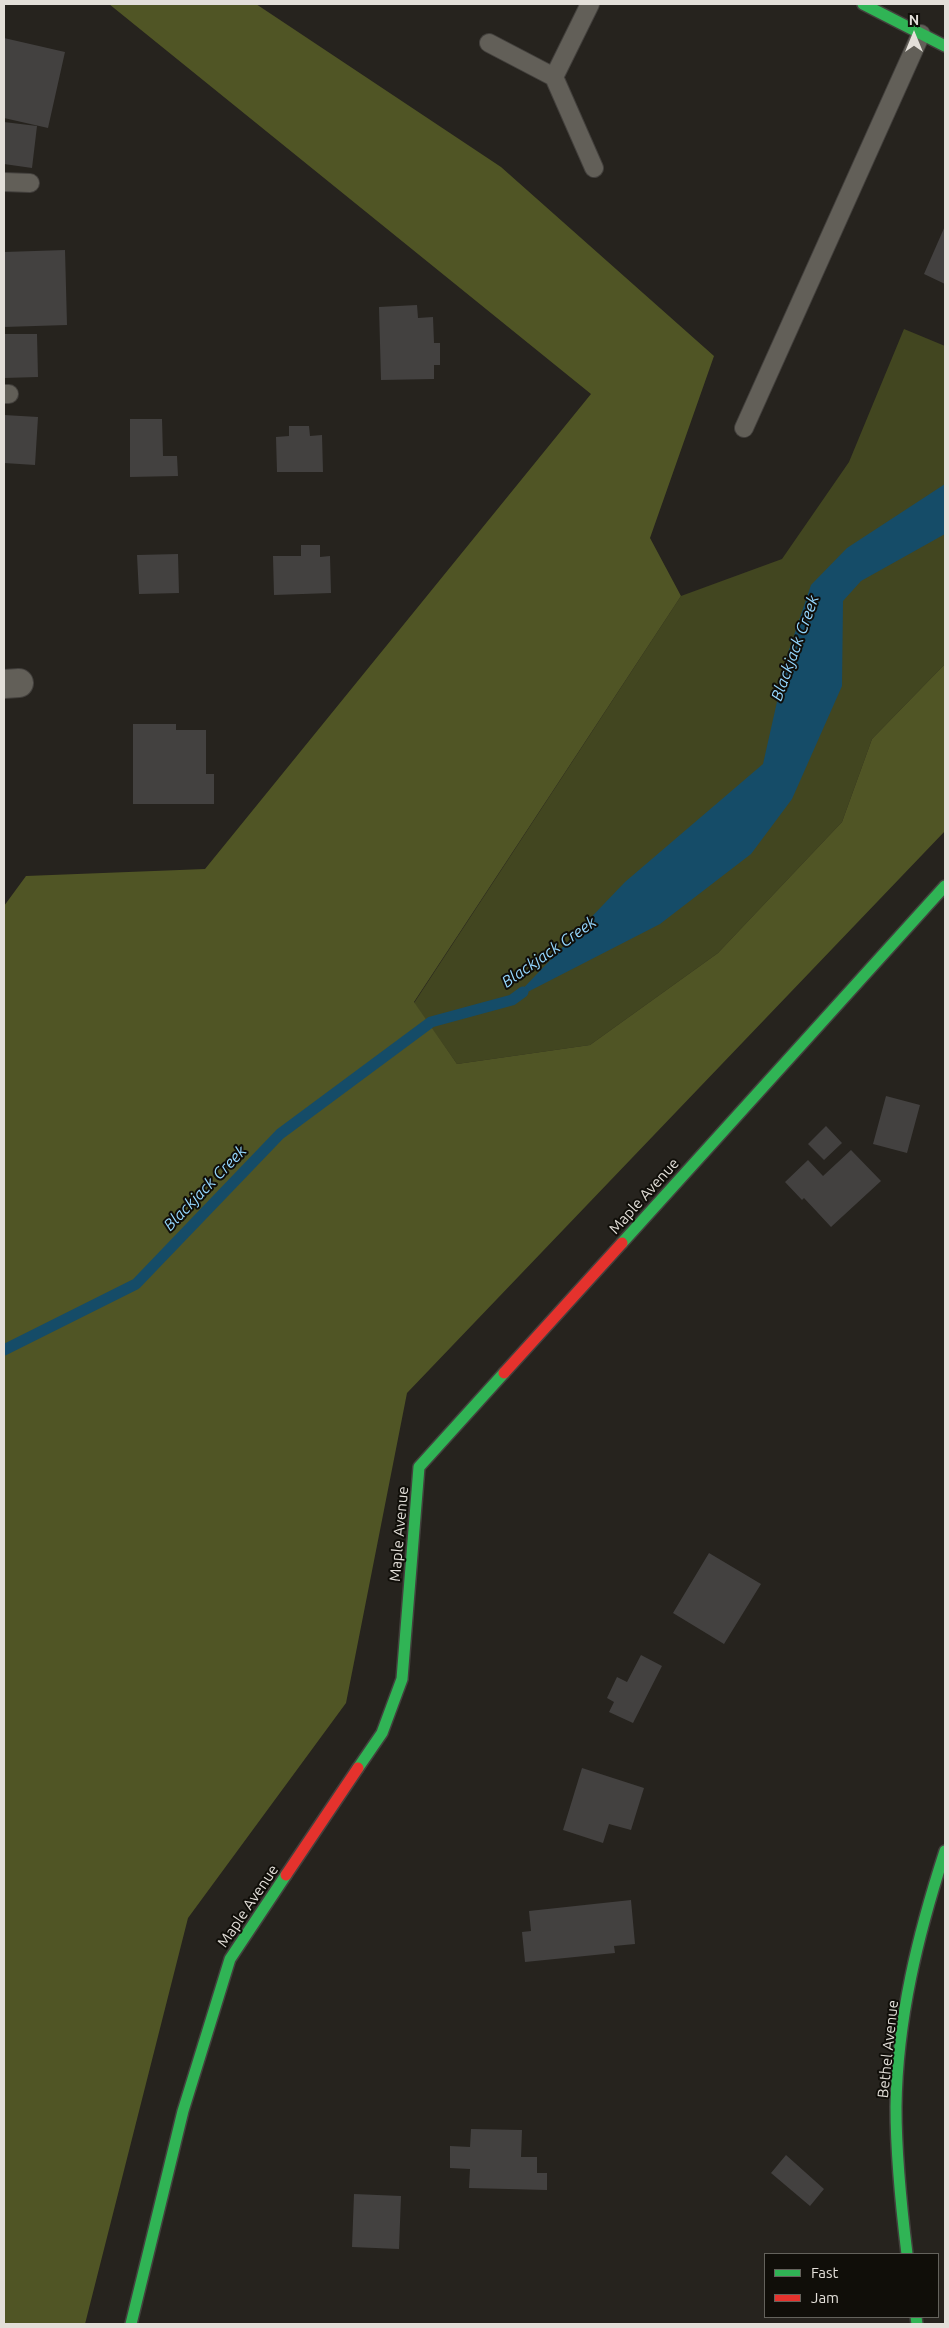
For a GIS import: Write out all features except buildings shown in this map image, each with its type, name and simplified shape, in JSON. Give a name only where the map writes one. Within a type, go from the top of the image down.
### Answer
[{"type":"street","points":[[863,4],[945,46]]},
{"type":"street","name":"Maple Avenue","points":[[131,2324],[183,2111],[230,1959],[382,1733],[402,1679],[419,1467],[945,886]]},
{"type":"street","name":"Bethel Avenue","points":[[906,2253],[898,2165],[896,2105],[902,2037],[921,1938],[945,1852]]},
{"type":"lane","points":[[554,77],[590,4]]},
{"type":"lane","points":[[744,428],[922,34]]},
{"type":"lane","points":[[489,43],[554,77],[594,168]]},
{"type":"lane","points":[[4,182],[30,183]]},
{"type":"green space","points":[[109,4],[256,4],[501,167],[714,356],[650,538],[681,596],[414,1002],[457,1064],[590,1045],[718,953],[842,822],[872,739],[945,664],[945,831],[407,1393],[346,1703],[188,1918],[85,2324],[4,2324],[4,906],[26,876],[205,869],[591,394]]},
{"type":"green space","points":[[904,329],[945,346],[945,664],[872,739],[842,822],[718,953],[590,1045],[457,1064],[414,1003],[681,596],[782,559],[849,462]]},
{"type":"water","points":[[945,484],[945,534],[861,581],[843,601],[842,686],[792,799],[751,854],[660,924],[512,1000],[625,882],[763,764],[788,653],[811,585],[847,548]]},
{"type":"waterway","name":"Blackjack Creek","points":[[4,1350],[136,1284],[280,1134],[431,1022],[512,1000],[523,992]]},
{"type":"traffic: fast","points":[[863,4],[945,46]]},
{"type":"traffic: fast","points":[[622,1243],[945,886]]},
{"type":"traffic: fast","points":[[358,1768],[382,1733],[402,1679],[419,1467],[504,1373]]},
{"type":"traffic: fast","points":[[907,2253],[899,2180],[896,2125],[900,2042],[918,1945],[945,1851]]},
{"type":"traffic: fast","points":[[131,2324],[183,2111],[230,1959],[286,1875]]},
{"type":"traffic: fast","points":[[916,2318],[917,2324]]},
{"type":"traffic: jam","points":[[504,1373],[622,1243]]},
{"type":"traffic: jam","points":[[286,1875],[358,1768]]}]
